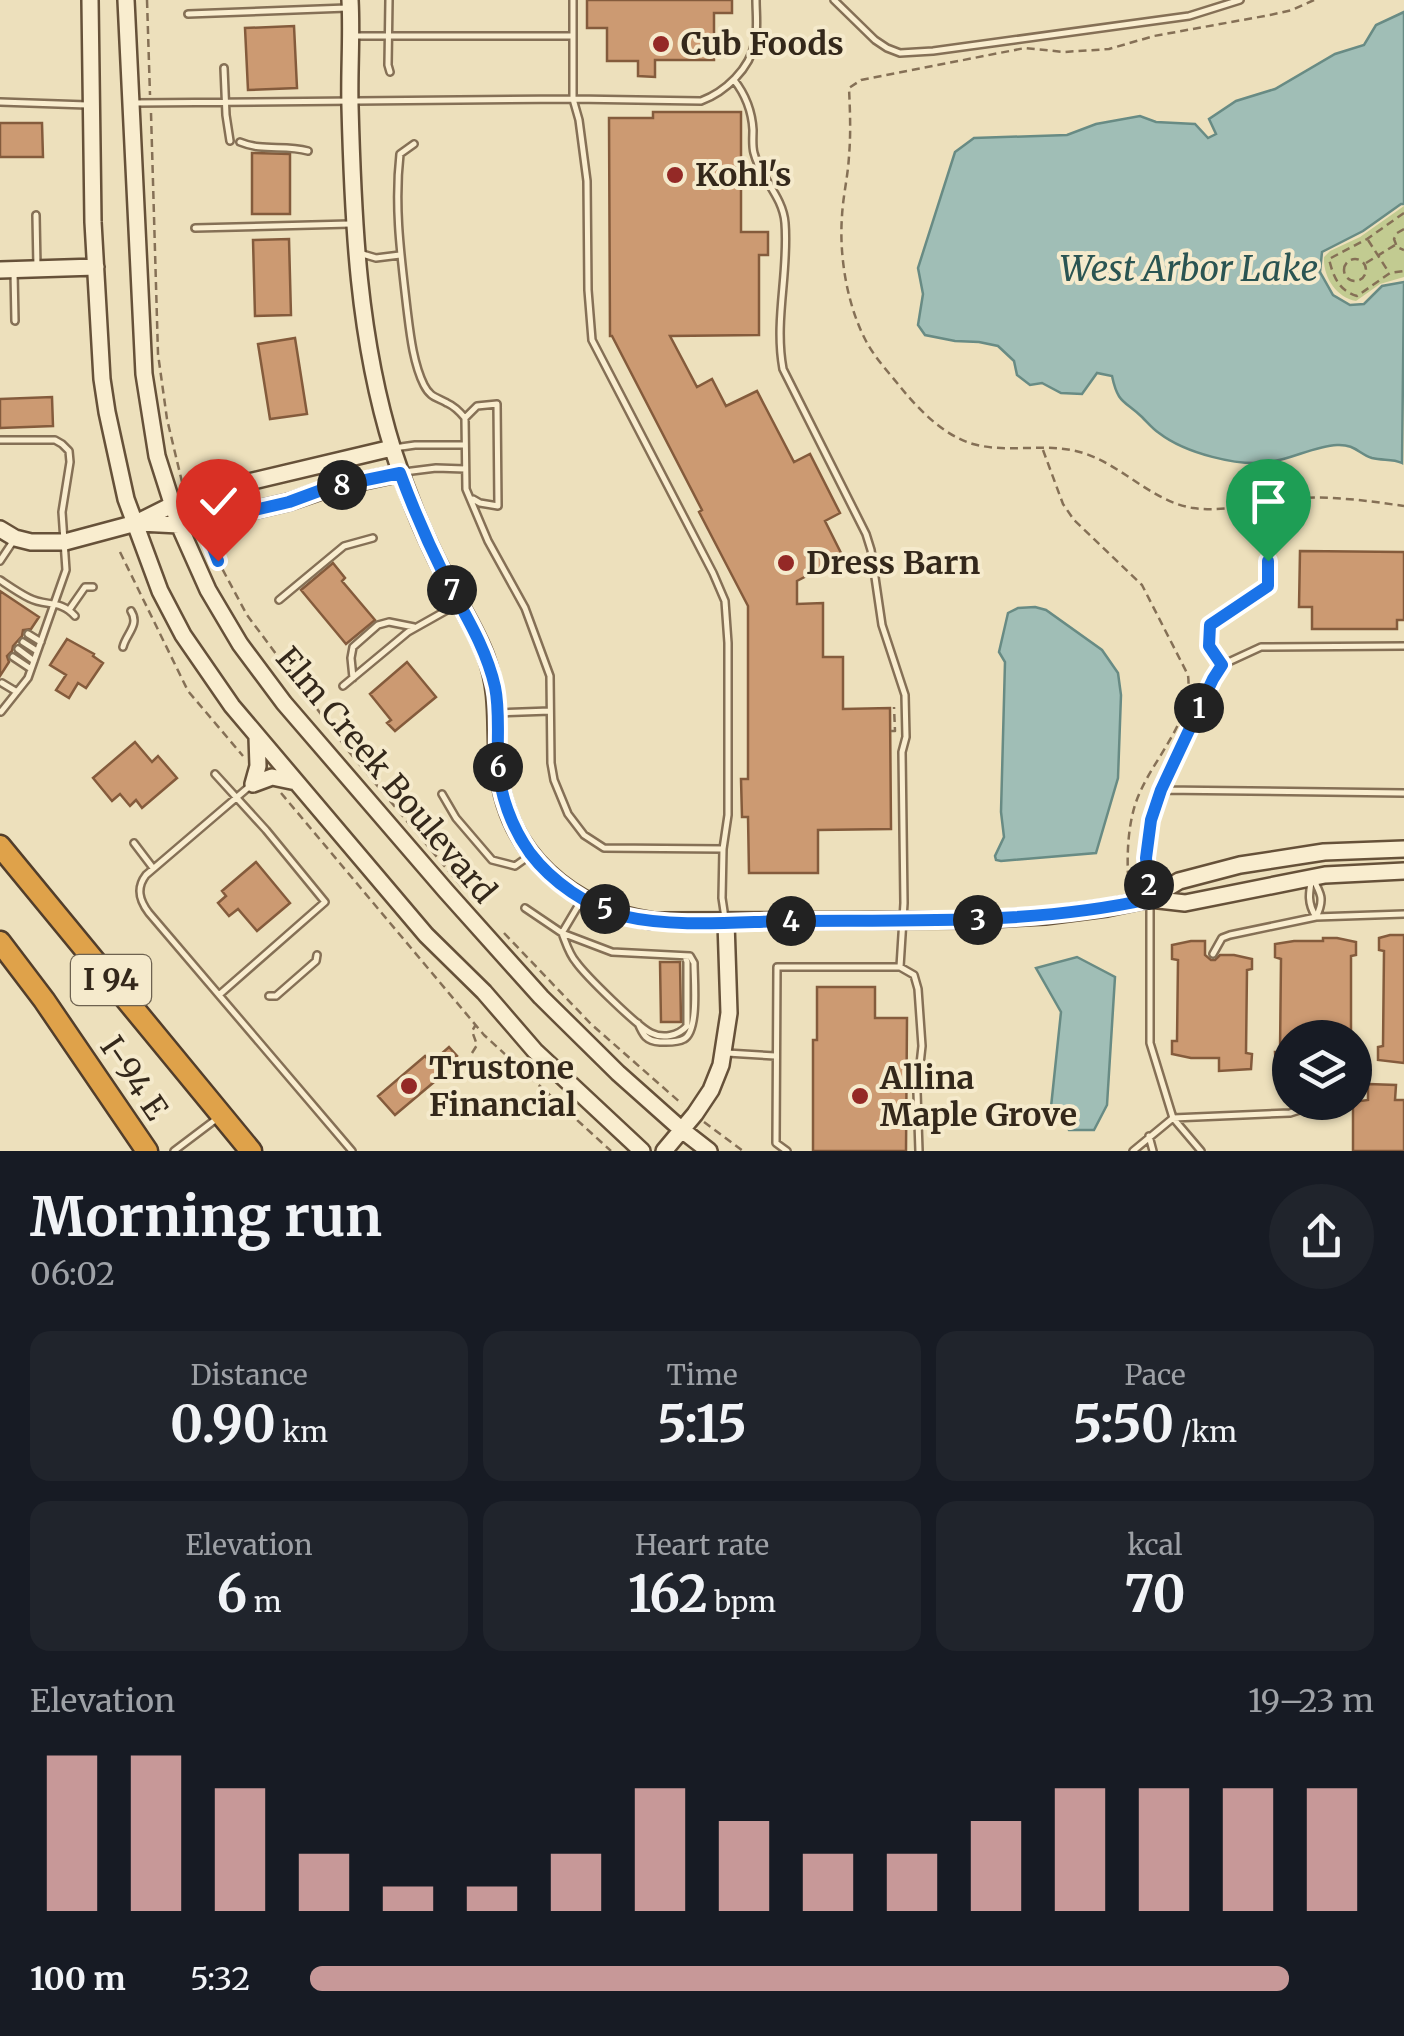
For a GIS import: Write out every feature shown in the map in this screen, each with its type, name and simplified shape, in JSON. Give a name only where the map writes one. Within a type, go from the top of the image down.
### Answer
[{"type":"highway","name":"I 94","points":[[0,846],[251,1151]]},
{"type":"highway","name":"I-94 E","points":[[0,942],[147,1151]]},
{"type":"street","points":[[90,0],[96,267],[106,412],[122,481],[160,592],[215,684],[426,935],[484,992],[535,1051],[642,1151]]},
{"type":"street","name":"Elm Creek Boulevard","points":[[126,0],[144,374],[157,456],[179,525],[208,590],[240,644],[284,703],[446,891],[541,997],[618,1073],[709,1151]]},
{"type":"street","points":[[350,4],[354,224],[368,352],[400,473],[424,532],[486,656],[496,690],[498,768],[503,798],[531,854],[551,876],[610,912],[638,919],[726,922],[1045,916],[1150,899],[1185,902],[1312,877],[1404,870]]},
{"type":"street","points":[[7,269],[96,267]]},
{"type":"street","points":[[0,529],[15,538],[48,544],[64,542],[136,523],[190,496],[392,448]]},
{"type":"street","points":[[136,523],[203,522],[289,502],[327,488],[400,473]]},
{"type":"street","points":[[257,737],[259,778],[296,782]]},
{"type":"street","points":[[1150,899],[1179,881],[1240,866],[1310,854],[1404,849]]},
{"type":"street","points":[[664,1151],[711,1090],[724,1052],[729,1013],[726,922]]},
{"type":"lane","points":[[389,0],[390,72]]},
{"type":"lane","points":[[573,0],[573,99],[587,181],[592,340],[712,573],[726,608],[728,816],[722,898],[726,922]]},
{"type":"lane","points":[[131,103],[701,101],[715,96],[734,80],[752,53],[756,40],[756,0]]},
{"type":"lane","points":[[834,0],[875,40],[900,53],[1189,16],[1240,0]]},
{"type":"lane","points":[[188,14],[350,4]]},
{"type":"lane","points":[[350,36],[572,36]]},
{"type":"lane","points":[[224,68],[230,141]]},
{"type":"lane","points":[[734,80],[749,107],[754,153],[785,220],[784,284],[779,311],[783,369],[872,550],[882,625],[906,695],[900,967]]},
{"type":"lane","points":[[0,102],[90,105]]},
{"type":"lane","points":[[240,142],[255,148],[308,151]]},
{"type":"lane","points":[[414,144],[400,154],[398,167],[397,216],[410,330],[423,384],[432,397],[448,403],[465,418],[466,488],[540,644],[550,676],[551,763],[568,814],[584,836],[604,848],[723,849]]},
{"type":"lane","points":[[36,215],[36,268]]},
{"type":"lane","points":[[195,228],[354,224]]},
{"type":"lane","points":[[356,252],[376,258],[400,256]]},
{"type":"lane","points":[[7,269],[15,320]]},
{"type":"lane","points":[[465,418],[477,406],[497,404],[498,506],[480,504],[470,498]]},
{"type":"lane","points":[[0,440],[54,440],[69,451],[62,512],[66,570],[32,670],[1,712]]},
{"type":"lane","points":[[392,448],[466,445]]},
{"type":"lane","points":[[400,473],[436,468],[465,470]]},
{"type":"lane","points":[[0,562],[15,538]]},
{"type":"lane","points":[[279,600],[344,546],[374,538]]},
{"type":"lane","points":[[1222,665],[1209,646],[1210,625],[1268,586],[1268,561]]},
{"type":"lane","points":[[0,580],[28,598],[54,603],[75,616]]},
{"type":"lane","points":[[69,610],[85,587],[93,587]]},
{"type":"lane","points":[[344,686],[414,628],[459,604]]},
{"type":"lane","points":[[123,647],[134,626],[131,612]]},
{"type":"lane","points":[[353,678],[353,647],[378,624],[389,622],[414,628]]},
{"type":"lane","points":[[32,627],[44,634]]},
{"type":"lane","points":[[28,634],[40,642]]},
{"type":"lane","points":[[22,642],[38,652]]},
{"type":"lane","points":[[1201,1151],[1173,1118],[1150,1043],[1150,899],[1146,858],[1151,820],[1161,790],[1222,665],[1261,647],[1404,646]]},
{"type":"lane","points":[[18,649],[34,660]]},
{"type":"lane","points":[[13,657],[32,670]]},
{"type":"lane","points":[[2,683],[18,693]]},
{"type":"lane","points":[[497,714],[550,712]]},
{"type":"lane","points":[[216,774],[325,902],[219,995]]},
{"type":"lane","points":[[259,778],[154,869],[141,882],[139,890],[143,905],[352,1151]]},
{"type":"lane","points":[[1161,790],[1404,792]]},
{"type":"lane","points":[[442,794],[456,818],[492,860],[515,866],[531,854]]},
{"type":"lane","points":[[134,843],[154,869]]},
{"type":"lane","points":[[1310,854],[1312,877],[1308,898],[1316,917]]},
{"type":"lane","points":[[1312,877],[1322,906],[1316,917]]},
{"type":"lane","points":[[562,933],[583,898]]},
{"type":"lane","points":[[525,908],[562,933],[612,952],[690,956],[694,963],[694,1024],[688,1036],[681,1041],[652,1042],[644,1036],[638,1023],[574,960],[562,933]]},
{"type":"lane","points":[[1213,954],[1222,938],[1230,935],[1316,917],[1404,914]]},
{"type":"lane","points":[[269,996],[276,996],[316,961],[316,955]]},
{"type":"lane","points":[[787,1151],[776,1143],[776,967],[900,967],[914,975],[922,1046],[919,1151]]},
{"type":"lane","points":[[724,1052],[776,1056]]},
{"type":"lane","points":[[1133,1151],[1173,1118],[1272,1114]]},
{"type":"lane","points":[[174,1151],[221,1116]]},
{"type":"lane","points":[[1150,1136],[1153,1151]]},
{"type":"path","points":[[147,0],[158,354],[171,438],[180,476],[190,496]]},
{"type":"path","points":[[1314,0],[1270,16],[1154,36],[1109,49],[1064,52],[1025,48],[861,80],[849,88],[842,254],[851,300],[866,341],[908,397],[936,424],[971,443],[1006,449],[1071,450],[1099,460],[1160,497],[1190,508],[1216,510],[1260,502],[1328,498],[1404,506]]},
{"type":"path","points":[[1404,212],[1367,239],[1329,259],[1333,276],[1357,296],[1390,273],[1404,270]]},
{"type":"path","points":[[1396,245],[1395,236],[1404,229]]},
{"type":"path","points":[[1367,239],[1390,273]]},
{"type":"path","points":[[1396,245],[1404,250]]},
{"type":"path","points":[[1364,264],[1396,245]]},
{"type":"path","points":[[1344,251],[1349,261]]},
{"type":"path","points":[[1349,261],[1364,264],[1366,271],[1361,279],[1350,280],[1345,274],[1344,266],[1349,261]]},
{"type":"path","points":[[1361,279],[1367,289]]},
{"type":"path","points":[[1042,450],[1063,504],[1074,520],[1142,584],[1188,675],[1190,690],[1182,716],[1134,806],[1127,849],[1128,876],[1149,875]]},
{"type":"path","points":[[203,522],[218,561],[247,614],[350,753],[464,890]]},
{"type":"path","points":[[120,552],[188,691],[259,778],[476,1025],[611,1151]]},
{"type":"path","points":[[890,731],[894,731],[894,714]]},
{"type":"path","points":[[499,928],[591,1024],[669,1094],[743,1151]]},
{"type":"path","points":[[472,1053],[478,1044],[472,1030],[476,1025]]},
{"type":"green space","points":[[1404,206],[1404,277],[1380,284],[1356,301],[1342,295],[1328,279],[1324,257]]},
{"type":"water","name":"West Arbor Lake","points":[[1404,12],[1404,204],[1322,252],[1320,272],[1333,295],[1350,305],[1364,304],[1382,286],[1404,282],[1402,463],[1372,458],[1343,445],[1270,462],[1212,457],[1183,447],[1157,431],[1119,397],[1112,376],[1097,373],[1082,394],[1061,393],[1042,383],[1030,385],[1017,375],[1014,361],[998,346],[925,335],[918,325],[923,294],[918,268],[955,152],[974,138],[1067,135],[1096,124],[1140,116],[1156,122],[1195,124],[1208,138],[1216,134],[1209,119],[1236,101],[1275,89],[1335,54],[1364,45],[1376,25]]},
{"type":"water","points":[[1035,607],[1046,610],[1102,650],[1118,673],[1118,778],[1096,853],[1001,861],[995,856],[1004,837],[1001,812],[1005,662],[999,652],[1008,613]]},
{"type":"water","points":[[1077,957],[1115,977],[1107,1105],[1094,1130],[1069,1130],[1051,1107],[1061,1012],[1036,968]]},
{"type":"building","name":"Cub Foods","points":[[587,0],[732,0],[732,13],[714,13],[714,60],[655,60],[655,77],[638,76],[638,61],[607,61],[607,28],[587,28]]},
{"type":"building","points":[[294,26],[297,88],[248,90],[245,28]]},
{"type":"building","points":[[653,112],[741,112],[741,232],[768,232],[768,255],[759,255],[759,335],[670,336],[697,387],[712,379],[726,406],[757,391],[794,462],[810,454],[840,513],[825,521],[843,557],[797,581],[797,604],[823,603],[823,657],[843,657],[843,709],[890,708],[891,829],[818,830],[818,873],[749,873],[748,817],[742,817],[741,779],[748,779],[748,606],[610,336],[609,118],[653,118]]},
{"type":"building","points":[[0,123],[42,123],[43,157],[0,157]]},
{"type":"building","points":[[252,153],[290,154],[290,214],[252,214]]},
{"type":"building","points":[[289,239],[291,315],[255,316],[253,240]]},
{"type":"building","points":[[295,338],[307,414],[270,419],[258,344]]},
{"type":"building","points":[[52,397],[53,426],[0,428],[0,399]]},
{"type":"building","points":[[1300,551],[1404,552],[1404,620],[1397,620],[1397,629],[1312,629],[1312,607],[1299,607]]},
{"type":"building","points":[[333,563],[345,578],[342,581],[375,620],[346,644],[301,590]]},
{"type":"building","points":[[0,591],[39,617],[31,629],[23,630],[0,676]]},
{"type":"building","points":[[67,639],[103,663],[86,688],[78,683],[69,698],[56,690],[66,675],[50,665]]},
{"type":"building","points":[[407,662],[436,697],[395,731],[370,694]]},
{"type":"building","points":[[135,742],[152,762],[158,756],[177,778],[142,808],[136,800],[130,806],[120,794],[112,801],[93,778]]},
{"type":"building","points":[[256,862],[290,903],[257,931],[238,909],[229,916],[218,903],[226,896],[222,891]]},
{"type":"building","points":[[1404,935],[1404,1063],[1378,1060],[1378,1047],[1383,1046],[1384,951],[1379,950],[1379,938]]},
{"type":"building","points":[[1337,938],[1356,942],[1356,955],[1351,956],[1351,1020],[1280,1020],[1281,959],[1275,957],[1275,944]]},
{"type":"building","points":[[1205,941],[1205,955],[1211,960],[1220,955],[1252,959],[1252,969],[1247,970],[1246,1053],[1252,1054],[1251,1069],[1219,1071],[1219,1058],[1172,1054],[1172,1041],[1177,1041],[1178,960],[1172,959],[1172,945]]},
{"type":"building","points":[[660,962],[680,962],[681,1022],[661,1022]]},
{"type":"building","name":"Allina Maple Grove","points":[[817,987],[875,987],[875,1018],[907,1018],[906,1151],[813,1151]]},
{"type":"building","name":"Trustone Financial","points":[[449,1047],[457,1056],[437,1073],[440,1077],[395,1115],[378,1096],[425,1056],[431,1063]]},
{"type":"building","points":[[1372,1084],[1396,1085],[1395,1100],[1404,1100],[1404,1151],[1353,1151],[1353,1120],[1372,1120]]},
{"type":"place","name":"Cub Foods","points":[[661,44]]},
{"type":"place","name":"Kohl's","points":[[675,175]]},
{"type":"place","name":"Dress Barn","points":[[786,563]]},
{"type":"place","name":"Trustone Financial","points":[[409,1086]]},
{"type":"place","name":"Allina Maple Grove","points":[[860,1096]]},
{"type":"route","points":[[218,561],[203,522],[289,502],[327,488],[400,473],[443,573],[486,656],[496,690],[498,768],[503,798],[524,844],[551,876],[610,912],[653,921],[700,922],[971,920],[1045,916],[1150,899],[1146,858],[1151,820],[1161,790],[1222,665],[1209,646],[1210,625],[1268,586],[1268,561]]}]
